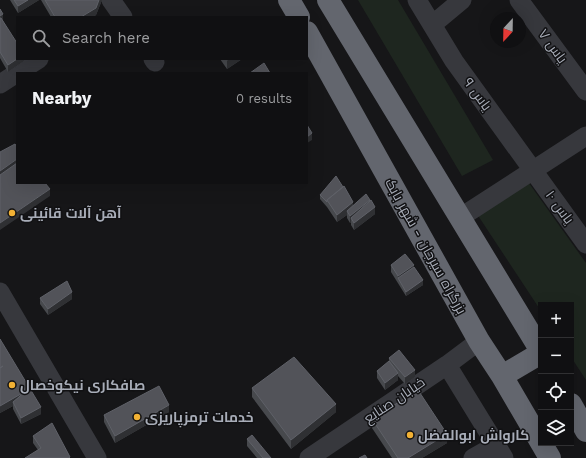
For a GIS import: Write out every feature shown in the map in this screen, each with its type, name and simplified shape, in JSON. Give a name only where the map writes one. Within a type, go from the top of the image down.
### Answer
[{"type":"highway","points":[[289,0],[298,16]]},
{"type":"highway","points":[[328,0],[461,217],[538,347]]},
{"type":"highway","name":"بزرگراه سیرجان - شهر بابک","points":[[308,34],[479,341],[502,376],[550,458]]},
{"type":"highway","points":[[502,376],[538,354]]},
{"type":"highway","points":[[574,409],[586,431]]},
{"type":"street","points":[[425,13],[462,0]]},
{"type":"street","name":"یاس ۷","points":[[519,0],[586,91]]},
{"type":"street","name":"یاس ۹","points":[[425,13],[454,61],[533,171]]},
{"type":"street","points":[[19,72],[37,60]]},
{"type":"street","points":[[0,84],[16,74]]},
{"type":"street","points":[[461,217],[586,136]]},
{"type":"street","name":"یاس ۱۰","points":[[533,171],[586,244]]},
{"type":"street","points":[[0,292],[97,458]]},
{"type":"street","name":"خیابان صنایع","points":[[309,458],[447,365],[479,341]]},
{"type":"street","points":[[447,365],[500,451],[473,458]]},
{"type":"shaded area","points":[[358,0],[398,0],[493,160],[462,176]]},
{"type":"shaded area","points":[[526,179],[586,263],[586,380],[574,362],[574,302],[538,302],[538,306],[475,211]]},
{"type":"building","points":[[14,0],[28,0],[18,6]]},
{"type":"building","points":[[45,0],[99,0],[96,8],[83,16],[54,16]]},
{"type":"building","points":[[0,9],[3,14],[0,16]]},
{"type":"building","points":[[1,18],[16,41],[16,60],[8,65],[0,52]]},
{"type":"building","points":[[264,63],[269,72],[251,72]]},
{"type":"building","points":[[308,127],[312,133],[308,136]]},
{"type":"building","points":[[15,144],[16,146],[16,160],[0,171],[0,152]]},
{"type":"building","name":"آهن آلات قائینی","points":[[16,164],[16,184],[46,184],[50,189],[0,223],[0,175]]},
{"type":"building","points":[[336,176],[343,187],[327,200],[327,202],[320,195]]},
{"type":"building","points":[[344,186],[353,202],[337,215],[327,200]]},
{"type":"building","points":[[366,194],[370,200],[350,216],[347,211]]},
{"type":"building","points":[[371,200],[375,207],[354,223],[351,218]]},
{"type":"building","points":[[405,254],[414,265],[398,276],[391,265]]},
{"type":"building","points":[[414,267],[423,280],[406,292],[398,278]]},
{"type":"building","points":[[67,281],[72,292],[48,309],[40,298]]},
{"type":"building","points":[[0,339],[41,407],[21,418],[13,402],[26,391],[0,406]]},
{"type":"building","points":[[399,350],[415,370],[405,377],[389,358]]},
{"type":"building","points":[[294,357],[336,404],[291,440],[252,388]]},
{"type":"building","points":[[389,361],[398,373],[385,383],[377,371]]},
{"type":"building","name":"خدمات ترمزپاریزی","points":[[159,386],[169,405],[115,436],[104,415]]},
{"type":"building","name":"کارواش ابوالفضل","points":[[418,390],[447,434],[408,458],[398,458],[372,419]]},
{"type":"building","points":[[52,423],[70,457],[25,458],[41,448],[33,436]]},
{"type":"building","points":[[252,435],[271,458],[263,458],[247,439]]},
{"type":"building","points":[[365,455],[367,458],[359,458]]},
{"type":"place","name":"آهن آلات قائینی","points":[[12,213]]},
{"type":"place","name":"صافکاری نیکوخصال","points":[[12,385]]},
{"type":"place","name":"خدمات ترمزپاریزی","points":[[137,417]]},
{"type":"place","name":"کارواش ابوالفضل","points":[[410,435]]}]
